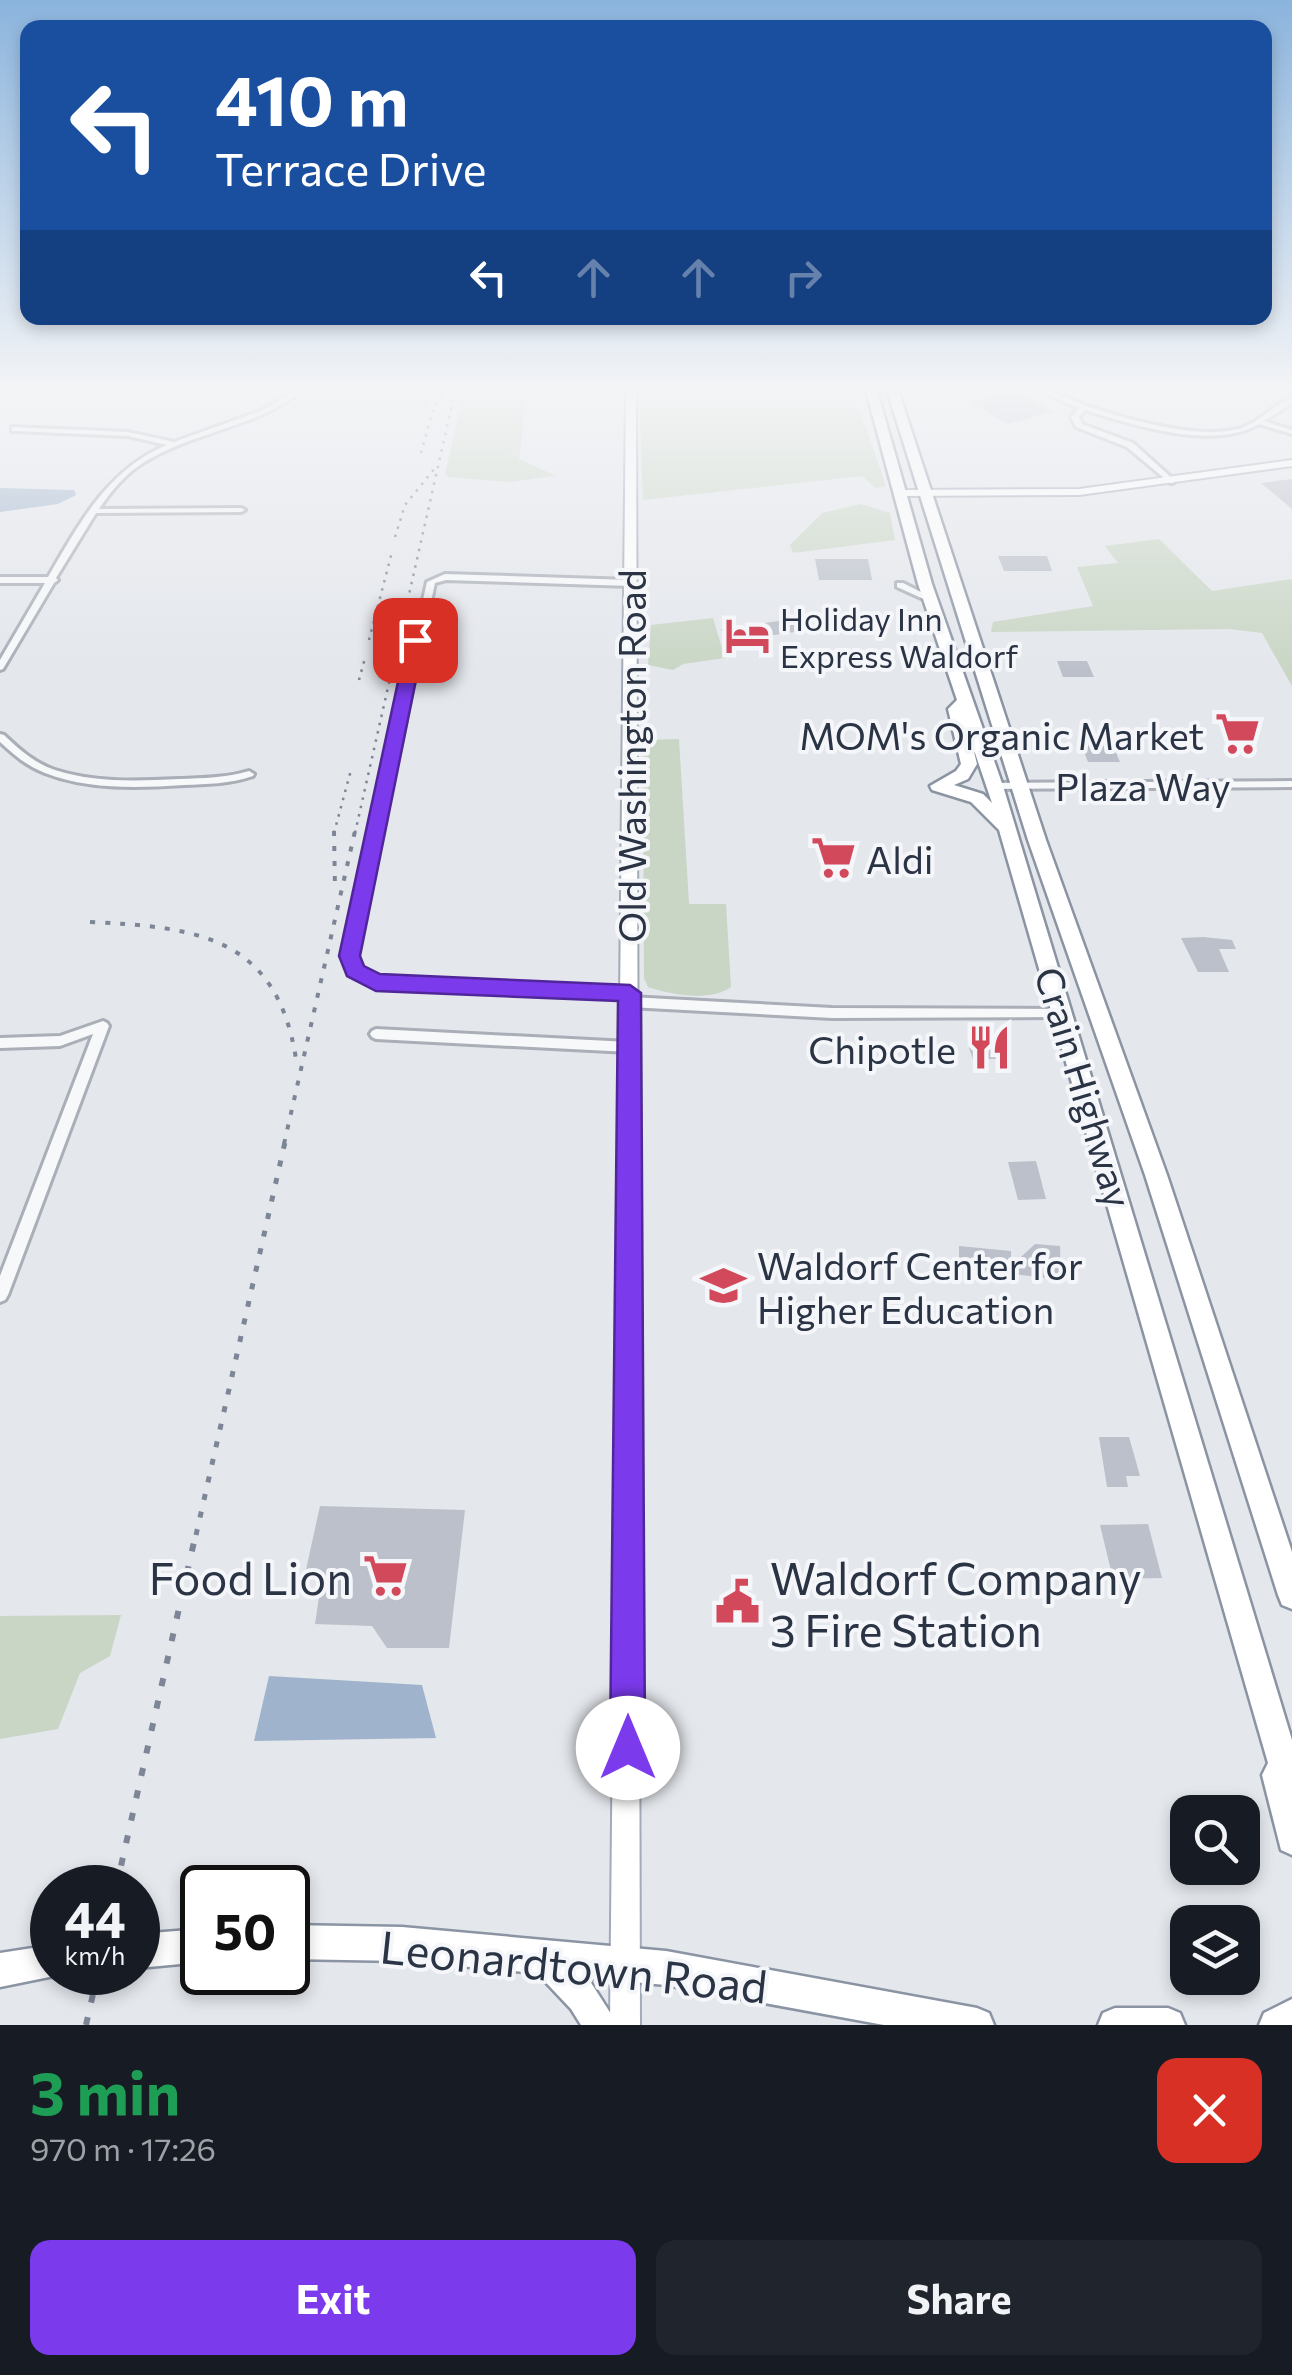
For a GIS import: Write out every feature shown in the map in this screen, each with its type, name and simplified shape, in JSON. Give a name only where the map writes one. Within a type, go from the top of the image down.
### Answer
[{"type":"highway","name":"Crain Highway","points":[[899,482],[931,599],[995,786],[1292,1791]]},
{"type":"highway","name":"Crain Highway","points":[[924,482],[952,581],[1156,1175],[1292,1595]]},
{"type":"highway","points":[[964,698],[956,709],[969,764],[962,776],[938,786],[977,798],[1006,830]]},
{"type":"highway","points":[[1238,1607],[1292,1839]]},
{"type":"highway","name":"Leonardtown Road","points":[[310,1942],[402,1944],[627,1963],[768,1984],[977,2025]]},
{"type":"highway","points":[[546,1958],[583,1997],[600,2025]]},
{"type":"highway","points":[[0,1970],[30,1965]]},
{"type":"highway","points":[[1276,2025],[1292,2016]]},
{"type":"highway","points":[[1114,2025],[1168,2025]]},
{"type":"main road","name":"Old Washington Road","points":[[625,2025],[631,482]]},
{"type":"main road","points":[[902,493],[1079,492],[1166,482]]},
{"type":"street","points":[[0,667],[94,511],[118,482]]},
{"type":"street","points":[[94,511],[241,510]]},
{"type":"street","points":[[922,569],[900,585],[931,599]]},
{"type":"street","points":[[630,583],[445,577],[431,582],[350,956],[362,978],[816,1012],[1063,1014]]},
{"type":"street","points":[[0,580],[54,580]]},
{"type":"street","points":[[0,737],[28,765],[79,780],[230,780],[249,774]]},
{"type":"street","name":"Plaza Way","points":[[995,786],[1292,784]]},
{"type":"street","points":[[0,1043],[60,1041],[103,1026],[0,1295]]},
{"type":"street","points":[[376,1034],[629,1047]]},
{"type":"green space","points":[[642,482],[812,482],[643,500]]},
{"type":"green space","points":[[868,482],[884,482],[886,486],[876,488]]},
{"type":"green space","points":[[861,504],[890,513],[895,540],[793,553],[790,545],[822,513]]},
{"type":"green space","points":[[1159,539],[1212,591],[1292,579],[1292,686],[1262,633],[1229,629],[991,632],[993,622],[1093,606],[1077,567],[1118,563],[1105,546]]},
{"type":"green space","points":[[713,618],[725,658],[683,664],[673,670],[648,665],[651,625]]},
{"type":"green space","points":[[679,739],[689,904],[726,904],[731,987],[702,996],[657,990],[648,987],[644,978],[643,740]]},
{"type":"green space","points":[[121,1615],[110,1656],[80,1673],[58,1729],[0,1739],[0,1616]]},
{"type":"water","points":[[0,488],[74,490],[76,495],[58,504],[0,512]]},
{"type":"water","points":[[269,1676],[422,1685],[436,1738],[254,1741]]},
{"type":"building","points":[[1292,482],[1292,509],[1261,483]]},
{"type":"building","points":[[998,556],[1047,556],[1052,571],[1004,571]]},
{"type":"building","points":[[815,559],[868,559],[872,580],[819,580]]},
{"type":"building","name":"Holiday Inn Express Waldorf","points":[[808,617],[815,629],[727,642],[721,629]]},
{"type":"building","points":[[1057,661],[1087,661],[1094,677],[1063,677]]},
{"type":"building","points":[[1080,742],[1113,746],[1120,762],[1088,762]]},
{"type":"building","points":[[1181,938],[1232,940],[1236,949],[1219,949],[1229,972],[1198,972]]},
{"type":"building","name":"Chipotle","points":[[1010,1042],[1008,1052],[1002,1051],[1004,1059],[973,1059],[968,1045]]},
{"type":"building","points":[[1036,1161],[1046,1199],[1018,1200],[1008,1162]]},
{"type":"building","points":[[1035,1244],[1060,1246],[1061,1280],[959,1267],[959,1246],[1011,1251],[1011,1266]]},
{"type":"building","points":[[1099,1437],[1129,1437],[1140,1476],[1126,1476],[1128,1487],[1107,1487]]},
{"type":"building","name":"Food Lion","points":[[320,1506],[465,1510],[449,1648],[387,1648],[372,1626],[315,1624],[322,1577],[305,1574]]},
{"type":"building","points":[[1148,1524],[1162,1578],[1113,1579],[1100,1525]]},
{"type":"railway","points":[[395,537],[405,505],[424,482]]},
{"type":"railway","points":[[355,833],[435,482]]},
{"type":"railway","points":[[369,640],[392,552]]},
{"type":"railway","points":[[359,680],[365,658]]},
{"type":"railway","points":[[334,833],[351,770]]},
{"type":"railway","points":[[284,1144],[355,831]]},
{"type":"railway","points":[[334,833],[335,889]]},
{"type":"railway","points":[[90,922],[165,928],[198,935],[251,963],[271,987],[286,1018],[296,1059]]},
{"type":"railway","points":[[196,1535],[285,1142]]},
{"type":"railway","points":[[121,1865],[196,1533]]},
{"type":"railway","points":[[86,2025],[93,1995]]},
{"type":"place","name":"Holiday Inn Express Waldorf","points":[[747,636]]},
{"type":"place","name":"MOM's Organic Market","points":[[1237,734]]},
{"type":"place","name":"Aldi","points":[[833,858]]},
{"type":"place","name":"Chipotle","points":[[989,1048]]},
{"type":"place","name":"Waldorf Center for Higher Education","points":[[724,1286]]},
{"type":"place","name":"Food Lion","points":[[385,1576]]},
{"type":"place","name":"Waldorf Company 3 Fire Station","points":[[737,1602]]},
{"type":"route","points":[[415,640],[350,956],[354,971],[376,982],[586,988],[630,993],[628,1748]]}]
